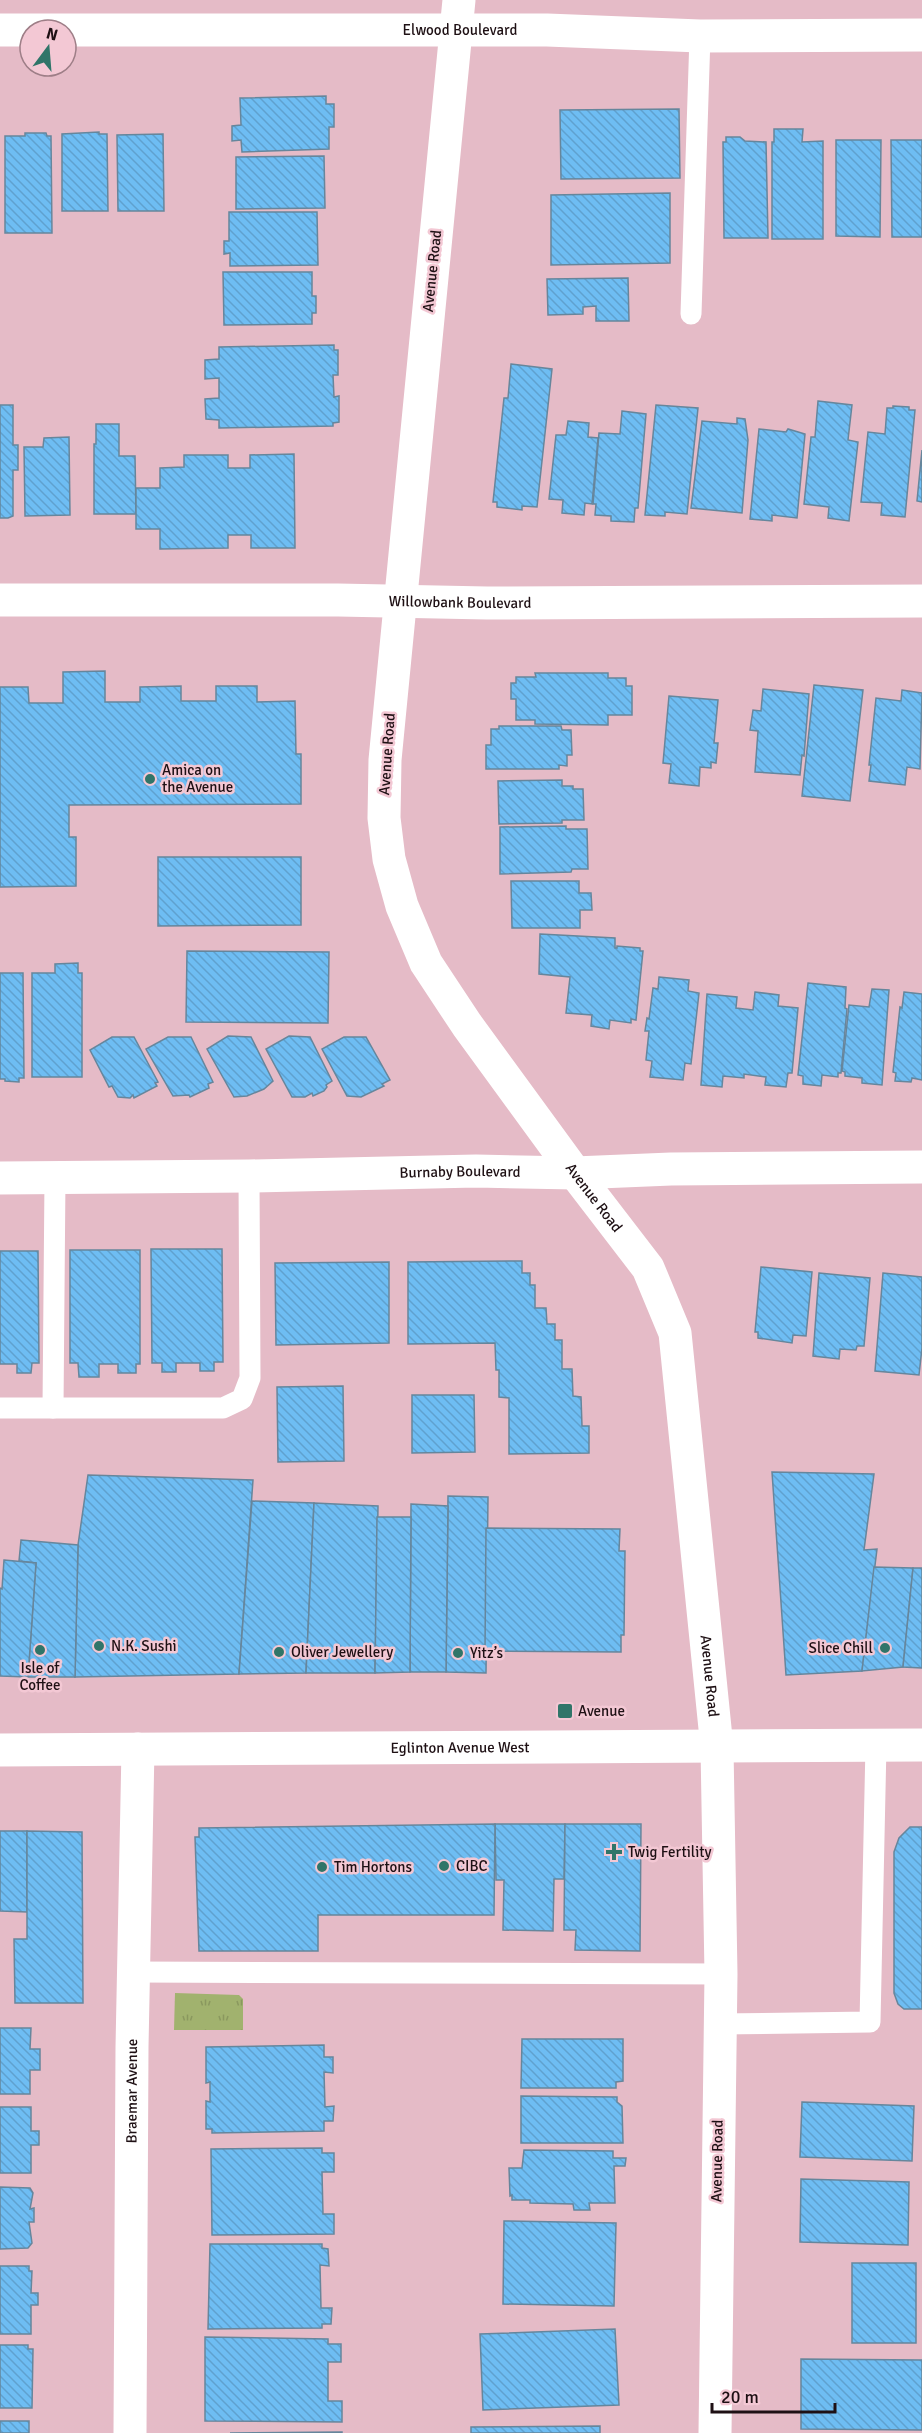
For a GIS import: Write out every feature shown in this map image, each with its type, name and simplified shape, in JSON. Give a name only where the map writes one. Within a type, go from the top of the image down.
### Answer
[{"type":"street","name":"Elwood Boulevard","points":[[0,30],[457,15],[547,30],[700,36],[922,35]]},
{"type":"street","name":"Avenue Road","points":[[457,15],[385,760],[384,818],[389,859],[402,906],[426,963],[445,994],[575,1173],[648,1268],[675,1334],[717,1748],[721,1974],[715,2433]]},
{"type":"street","name":"Willowbank Boulevard","points":[[0,600],[487,603],[922,601]]},
{"type":"street","name":"Burnaby Boulevard","points":[[0,1178],[476,1171],[575,1173],[671,1169],[922,1167]]},
{"type":"street","name":"Eglinton Avenue West","points":[[0,1750],[717,1748],[922,1745]]},
{"type":"street","name":"Braemar Avenue","points":[[130,2433],[138,1749]]},
{"type":"lane","points":[[691,314],[700,36]]},
{"type":"lane","points":[[0,1408],[223,1408],[242,1399],[250,1378],[249,1176]]},
{"type":"lane","points":[[53,1408],[55,1178]]},
{"type":"lane","points":[[719,2024],[870,2022],[876,1745]]},
{"type":"lane","points":[[134,1972],[721,1974]]},
{"type":"green space","points":[[175,1993],[239,1995],[243,1999],[243,2030],[174,2030]]},
{"type":"building","points":[[326,96],[326,104],[334,104],[334,127],[329,127],[329,149],[242,152],[241,140],[232,141],[232,126],[241,125],[240,98]]},
{"type":"building","points":[[679,109],[680,178],[561,179],[560,110]]},
{"type":"building","points":[[774,129],[803,129],[802,142],[823,141],[823,239],[772,239]]},
{"type":"building","points":[[99,132],[99,134],[107,134],[108,211],[62,211],[62,134]]},
{"type":"building","points":[[25,133],[46,133],[47,136],[51,136],[52,233],[5,233],[5,136],[25,136]]},
{"type":"building","points":[[163,134],[164,211],[118,211],[117,135]]},
{"type":"building","points":[[726,137],[766,142],[768,238],[724,238],[723,142],[726,142]]},
{"type":"building","points":[[836,140],[881,140],[880,237],[836,236]]},
{"type":"building","points":[[891,140],[922,140],[922,237],[892,237]]},
{"type":"building","points":[[324,156],[325,208],[236,209],[236,157]]},
{"type":"building","points":[[670,193],[670,263],[551,265],[551,195]]},
{"type":"building","points":[[229,212],[317,212],[318,265],[230,266],[230,253],[224,254],[224,241],[229,241]]},
{"type":"building","points":[[223,272],[312,272],[312,296],[316,296],[316,313],[312,313],[312,324],[224,325]]},
{"type":"building","points":[[628,278],[629,321],[596,321],[596,306],[583,307],[583,314],[548,315],[547,279]]},
{"type":"building","points":[[334,345],[334,350],[338,350],[338,375],[333,375],[334,397],[339,396],[339,422],[333,423],[333,426],[219,428],[219,420],[206,419],[205,399],[219,398],[219,378],[205,379],[205,360],[219,359],[219,347]]},
{"type":"building","points":[[511,364],[552,369],[537,507],[522,506],[522,510],[497,507],[497,502],[493,502],[504,398],[508,398]]},
{"type":"building","points":[[818,401],[852,405],[848,440],[858,442],[849,521],[828,518],[829,507],[804,504],[811,437],[815,437]]},
{"type":"building","points":[[0,405],[13,405],[13,445],[18,445],[18,470],[13,470],[13,516],[8,518],[0,518]]},
{"type":"building","points":[[656,405],[698,408],[687,514],[665,512],[665,516],[645,515]]},
{"type":"building","points":[[893,406],[909,407],[909,410],[915,410],[905,517],[881,515],[882,503],[861,502],[868,432],[885,434],[887,408],[893,408]]},
{"type":"building","points":[[622,411],[646,414],[638,508],[635,508],[634,522],[611,521],[611,516],[595,515],[596,504],[593,504],[599,433],[620,434]]},
{"type":"building","points":[[737,418],[745,419],[748,440],[742,513],[691,508],[702,421],[737,424]]},
{"type":"building","points":[[568,421],[589,423],[588,437],[598,438],[592,504],[585,503],[584,515],[562,513],[563,500],[549,499],[556,435],[566,435]]},
{"type":"building","points":[[96,424],[119,424],[119,456],[135,456],[136,514],[94,514]]},
{"type":"building","points":[[759,429],[786,432],[788,429],[805,434],[797,518],[772,515],[772,521],[750,519]]},
{"type":"building","points":[[69,437],[70,515],[25,516],[24,447],[43,447],[44,438]]},
{"type":"building","points":[[922,450],[922,502],[917,501]]},
{"type":"building","points":[[294,454],[295,548],[251,548],[251,535],[228,535],[228,548],[160,549],[160,529],[136,529],[136,488],[160,488],[160,468],[184,467],[184,455],[228,455],[228,468],[250,468],[250,455]]},
{"type":"building","name":"Amica on the Avenue","points":[[105,671],[105,702],[140,702],[140,687],[181,686],[181,701],[216,701],[216,686],[257,686],[257,702],[295,701],[296,754],[301,754],[301,804],[69,805],[69,837],[76,837],[76,886],[0,887],[0,687],[28,687],[29,703],[63,703],[63,672]]},
{"type":"building","points":[[535,673],[608,673],[608,678],[626,678],[626,686],[632,686],[632,715],[608,715],[608,725],[535,724],[535,720],[516,720],[516,699],[511,699],[511,683],[516,683],[516,677],[536,677]]},
{"type":"building","points":[[814,685],[863,690],[850,801],[802,796]]},
{"type":"building","points":[[763,689],[809,694],[804,756],[802,755],[800,775],[755,772],[758,731],[750,730],[753,710],[761,711]]},
{"type":"building","points":[[902,690],[922,693],[920,769],[907,767],[905,785],[869,781],[876,698],[901,701]]},
{"type":"building","points":[[669,696],[718,700],[714,743],[718,743],[716,763],[711,762],[711,768],[700,767],[699,786],[669,783],[671,764],[663,763]]},
{"type":"building","points":[[499,726],[561,726],[562,730],[571,730],[572,755],[567,755],[567,766],[559,765],[559,769],[486,769],[486,745],[491,745],[491,729],[499,729]]},
{"type":"building","points":[[562,780],[562,786],[583,789],[584,820],[562,820],[562,823],[499,824],[498,781]]},
{"type":"building","points":[[566,826],[566,829],[587,829],[588,869],[572,869],[571,872],[500,874],[500,827]]},
{"type":"building","points":[[158,857],[301,857],[301,925],[158,926]]},
{"type":"building","points":[[511,881],[579,881],[579,893],[591,893],[592,910],[580,910],[580,928],[512,928]]},
{"type":"building","points":[[540,934],[615,938],[615,948],[617,946],[640,948],[640,951],[643,951],[636,1020],[631,1019],[631,1023],[610,1020],[609,1029],[591,1026],[592,1015],[566,1013],[570,977],[539,974]]},
{"type":"building","points":[[187,951],[329,952],[328,1023],[186,1022]]},
{"type":"building","points":[[78,963],[78,973],[82,973],[82,1077],[32,1077],[32,973],[55,973],[55,964]]},
{"type":"building","points":[[0,973],[23,973],[24,1078],[19,1078],[19,1082],[0,1079]]},
{"type":"building","points":[[659,977],[689,980],[688,991],[699,993],[691,1064],[685,1063],[683,1080],[650,1077],[652,1061],[646,1060],[649,1031],[645,1031],[647,1018],[649,1019],[653,988],[658,989]]},
{"type":"building","points":[[808,983],[846,987],[845,1008],[847,1009],[841,1073],[838,1073],[838,1077],[822,1075],[821,1086],[803,1084],[803,1076],[798,1075]]},
{"type":"building","points":[[872,989],[889,990],[882,1085],[862,1083],[862,1078],[845,1076],[845,1072],[842,1071],[849,1005],[869,1007]]},
{"type":"building","points":[[755,992],[779,995],[778,1006],[798,1008],[792,1073],[788,1073],[786,1087],[765,1085],[766,1077],[744,1074],[744,1078],[723,1076],[722,1087],[701,1085],[707,994],[737,997],[736,1008],[753,1010]]},
{"type":"building","points":[[904,992],[922,994],[922,1080],[912,1078],[911,1082],[895,1081],[896,1073],[893,1072],[900,1007],[902,1008]]},
{"type":"building","points":[[228,1036],[251,1037],[273,1081],[264,1089],[247,1096],[234,1097],[207,1049]]},
{"type":"building","points":[[289,1036],[310,1037],[332,1081],[326,1085],[324,1091],[313,1096],[312,1093],[305,1097],[292,1097],[266,1049]]},
{"type":"building","points":[[112,1037],[134,1037],[158,1082],[155,1083],[157,1086],[134,1098],[133,1095],[130,1098],[118,1097],[112,1086],[109,1087],[90,1050]]},
{"type":"building","points":[[168,1037],[191,1037],[213,1082],[208,1084],[209,1088],[190,1097],[189,1095],[173,1096],[146,1049]]},
{"type":"building","points":[[344,1037],[366,1037],[390,1080],[382,1084],[384,1086],[361,1097],[347,1096],[322,1049]]},
{"type":"building","points":[[151,1249],[222,1249],[223,1362],[214,1362],[214,1371],[200,1371],[200,1363],[176,1363],[176,1372],[162,1372],[162,1363],[152,1363]]},
{"type":"building","points":[[70,1250],[140,1250],[140,1364],[136,1364],[136,1373],[118,1373],[118,1364],[99,1364],[99,1377],[79,1377],[78,1363],[70,1363]]},
{"type":"building","points":[[0,1251],[38,1251],[39,1363],[32,1363],[31,1373],[17,1373],[17,1364],[0,1364]]},
{"type":"building","points":[[522,1261],[522,1273],[530,1273],[530,1285],[535,1285],[535,1308],[546,1308],[547,1324],[555,1324],[555,1340],[562,1340],[562,1369],[572,1369],[573,1396],[581,1397],[582,1426],[589,1426],[589,1453],[509,1454],[509,1398],[499,1397],[499,1370],[496,1370],[495,1343],[408,1344],[408,1262]]},
{"type":"building","points":[[389,1262],[389,1343],[276,1345],[275,1263]]},
{"type":"building","points":[[761,1267],[812,1272],[806,1336],[793,1335],[792,1343],[758,1338],[758,1332],[755,1332]]},
{"type":"building","points":[[819,1273],[870,1278],[864,1346],[857,1346],[856,1350],[840,1349],[839,1359],[813,1356]]},
{"type":"building","points":[[883,1273],[922,1277],[922,1348],[919,1375],[875,1371]]},
{"type":"building","points":[[343,1386],[344,1461],[278,1462],[277,1387]]},
{"type":"building","points":[[412,1395],[474,1395],[475,1452],[412,1453]]},
{"type":"building","points":[[772,1472],[874,1474],[864,1550],[877,1549],[862,1671],[786,1675]]},
{"type":"building","points":[[88,1475],[253,1480],[239,1674],[75,1677],[78,1545]]},
{"type":"building","points":[[448,1496],[488,1497],[486,1673],[446,1672]]},
{"type":"building","points":[[252,1501],[314,1503],[306,1673],[239,1674]]},
{"type":"building","points":[[314,1503],[378,1506],[375,1673],[306,1673]]},
{"type":"building","points":[[411,1504],[448,1506],[446,1672],[410,1672]]},
{"type":"building","points":[[377,1517],[411,1517],[410,1672],[375,1673]]},
{"type":"building","points":[[486,1528],[620,1529],[619,1551],[625,1551],[624,1635],[621,1635],[621,1652],[485,1651]]},
{"type":"building","points":[[21,1540],[78,1545],[75,1677],[28,1677],[36,1563],[19,1561]]},
{"type":"building","points":[[4,1560],[36,1563],[28,1677],[0,1676],[0,1588],[2,1589]]},
{"type":"building","points":[[874,1567],[913,1568],[903,1667],[862,1671]]},
{"type":"building","points":[[913,1568],[922,1568],[922,1668],[903,1667]]},
{"type":"building","points":[[495,1824],[565,1824],[564,1879],[554,1879],[553,1931],[503,1930],[504,1880],[496,1880]]},
{"type":"building","points":[[495,1824],[494,1915],[318,1915],[318,1951],[199,1951],[195,1837],[199,1837],[199,1828]]},
{"type":"building","points":[[565,1824],[641,1824],[640,1951],[575,1950],[576,1930],[564,1930]]},
{"type":"building","points":[[910,1827],[922,1827],[922,2009],[904,2009],[898,2004],[894,1993],[894,1852],[899,1838]]},
{"type":"building","points":[[0,1831],[27,1831],[27,1912],[0,1911]]},
{"type":"building","points":[[27,1831],[82,1832],[83,2003],[15,2003],[14,1939],[27,1939]]},
{"type":"building","points":[[0,2028],[31,2028],[30,2049],[40,2049],[40,2070],[30,2070],[30,2094],[0,2094]]},
{"type":"building","points":[[522,2039],[623,2039],[623,2081],[616,2082],[616,2088],[521,2088]]},
{"type":"building","points":[[324,2045],[324,2057],[333,2057],[333,2073],[324,2072],[325,2107],[334,2106],[333,2121],[324,2121],[324,2131],[212,2133],[212,2129],[206,2129],[206,2101],[210,2102],[210,2082],[206,2083],[206,2047]]},
{"type":"building","points":[[521,2096],[617,2097],[617,2102],[622,2106],[623,2143],[521,2143]]},
{"type":"building","points":[[802,2102],[914,2106],[912,2161],[800,2157]]},
{"type":"building","points":[[0,2107],[31,2107],[31,2131],[39,2131],[39,2145],[31,2145],[31,2173],[0,2173]]},
{"type":"building","points":[[322,2148],[322,2153],[334,2153],[334,2172],[322,2172],[323,2214],[334,2214],[334,2234],[212,2235],[211,2149]]},
{"type":"building","points":[[524,2150],[613,2151],[613,2158],[626,2158],[625,2166],[614,2166],[615,2203],[589,2203],[590,2210],[574,2210],[573,2204],[530,2203],[530,2200],[512,2200],[509,2168],[522,2168]]},
{"type":"building","points":[[801,2179],[909,2182],[908,2245],[800,2242]]},
{"type":"building","points":[[0,2187],[30,2188],[33,2193],[30,2209],[34,2208],[34,2222],[29,2222],[32,2243],[28,2248],[0,2249]]},
{"type":"building","points":[[504,2221],[616,2223],[614,2306],[503,2304]]},
{"type":"building","points":[[210,2244],[322,2244],[322,2248],[328,2249],[329,2266],[320,2265],[321,2308],[332,2308],[331,2324],[322,2324],[322,2328],[208,2329]]},
{"type":"building","points":[[852,2263],[916,2263],[916,2343],[852,2343]]},
{"type":"building","points":[[0,2266],[29,2266],[29,2271],[32,2271],[31,2293],[38,2293],[38,2305],[31,2305],[31,2334],[0,2334]]},
{"type":"building","points":[[615,2329],[619,2405],[483,2410],[480,2334]]},
{"type":"building","points":[[205,2337],[328,2339],[328,2344],[341,2344],[341,2362],[328,2362],[328,2401],[342,2401],[342,2422],[205,2421]]},
{"type":"building","points":[[0,2345],[28,2345],[28,2349],[33,2349],[32,2408],[0,2408]]},
{"type":"building","points":[[801,2359],[922,2360],[922,2430],[801,2429]]},
{"type":"building","points":[[0,2421],[29,2421],[29,2433],[0,2433]]},
{"type":"building","points":[[600,2426],[600,2433],[471,2433],[471,2427]]},
{"type":"building","points":[[342,2432],[342,2433],[230,2433]]},
{"type":"place","name":"Amica on the Avenue","points":[[150,779]]},
{"type":"place","name":"N.K. Sushi","points":[[99,1646]]},
{"type":"place","name":"Slice Chill","points":[[885,1648]]},
{"type":"place","name":"Isle of Coffee","points":[[40,1650]]},
{"type":"place","name":"Oliver Jewellery","points":[[279,1652]]},
{"type":"place","name":"Yitz’s","points":[[458,1653]]},
{"type":"place","name":"Avenue","points":[[565,1711]]},
{"type":"place","name":"Twig Fertility","points":[[614,1852]]},
{"type":"place","name":"CIBC","points":[[444,1866]]},
{"type":"place","name":"Tim Hortons","points":[[322,1867]]}]
